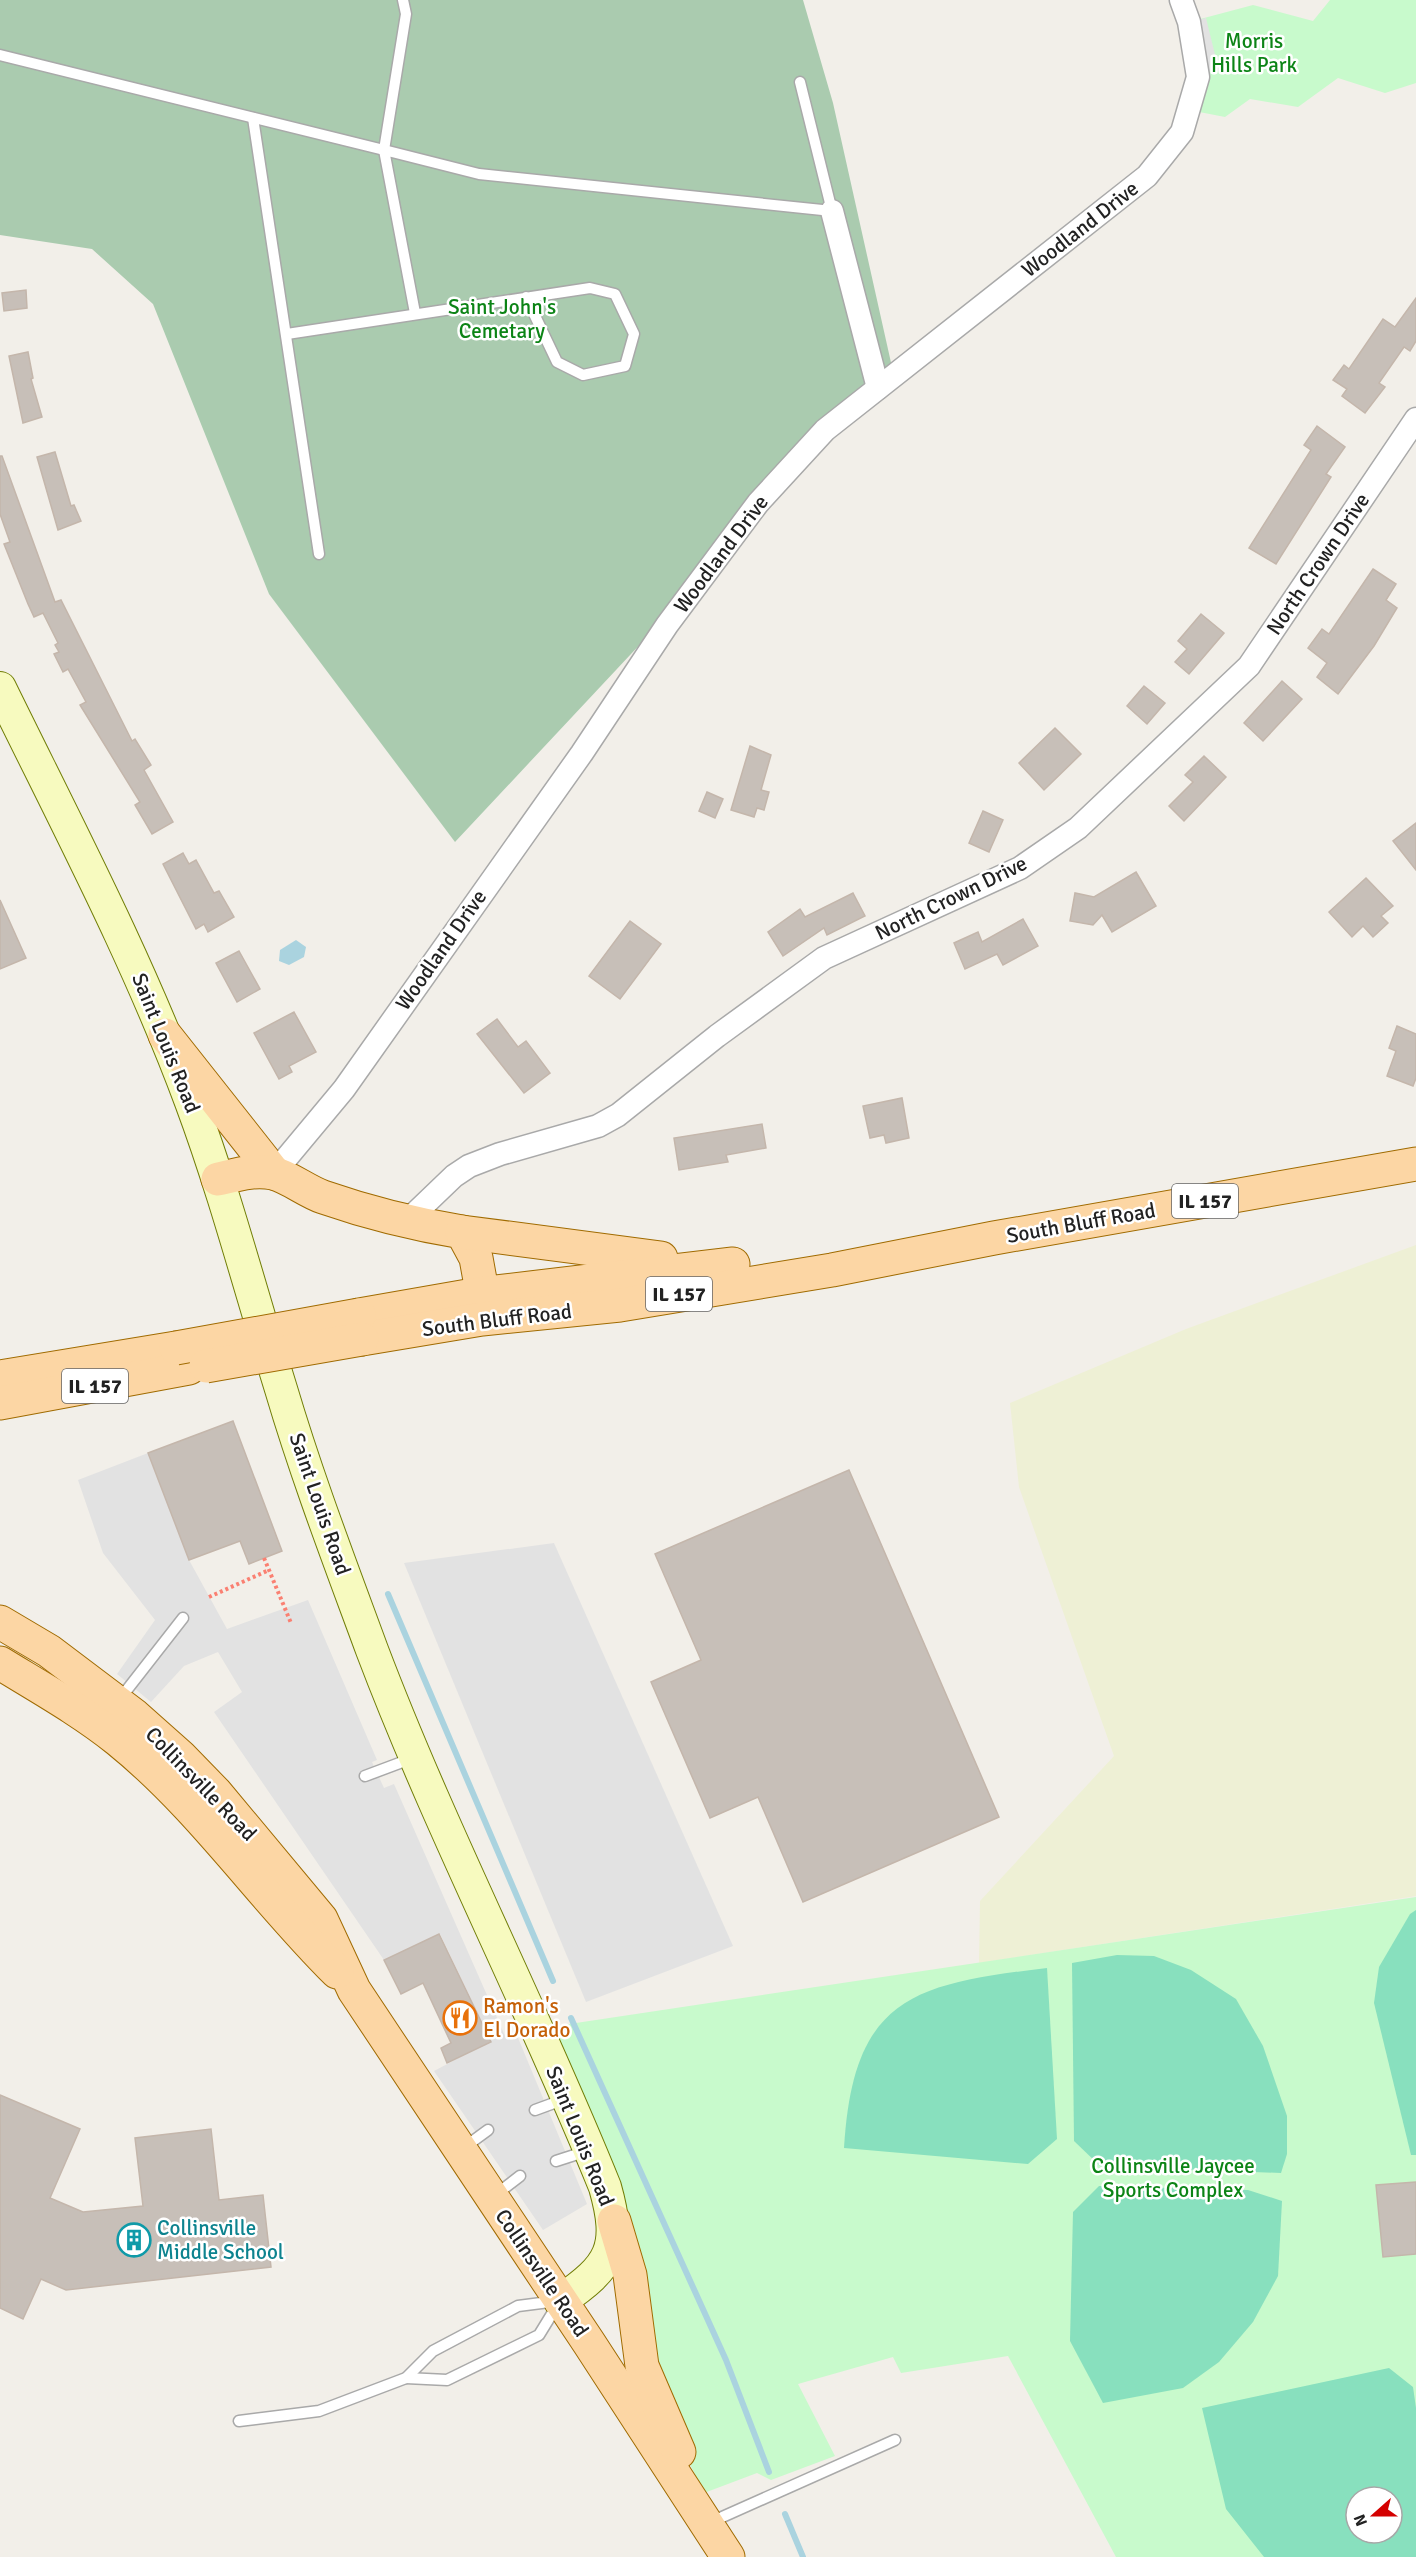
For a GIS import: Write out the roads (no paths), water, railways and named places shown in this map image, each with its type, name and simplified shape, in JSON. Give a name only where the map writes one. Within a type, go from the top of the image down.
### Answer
[{"type":"main road","points":[[165,1035],[274,1173]]},
{"type":"main road","name":"South Bluff Road","points":[[481,1307],[620,1305],[832,1270],[994,1238],[1416,1164]]},
{"type":"main road","points":[[218,1179],[254,1172],[274,1173],[319,1196],[405,1223],[627,1255],[734,1264]]},
{"type":"main road","points":[[462,1232],[476,1257],[481,1307]]},
{"type":"main road","name":"South Bluff Road","points":[[0,1403],[183,1358],[734,1264],[910,1240],[994,1238]]},
{"type":"main road","name":"South Bluff Road","points":[[0,1377],[183,1358]]},
{"type":"main road","name":"Collinsville Road","points":[[0,1622],[49,1652],[108,1715],[118,1740],[234,1857],[296,1932],[354,1990],[728,2557]]},
{"type":"main road","name":"Collinsville Road","points":[[0,1663],[108,1715]]},
{"type":"main road","points":[[614,2221],[630,2275],[642,2366],[708,2524]]},
{"type":"street","name":"Woodland Drive","points":[[274,1173],[344,1089],[440,950],[582,753],[667,625],[758,503],[825,430],[1147,176],[1182,132],[1198,77],[1189,22],[1181,0]]},
{"type":"street","points":[[832,211],[878,388]]},
{"type":"street","name":"North Crown Drive","points":[[405,1223],[454,1176],[469,1167],[500,1154],[598,1126],[618,1115],[717,1036],[824,958],[1020,868],[1078,828],[1249,666],[1416,419]]},
{"type":"street","name":"Saint Louis Road","points":[[0,688],[130,954],[165,1035],[218,1179],[281,1391],[321,1512],[374,1654],[416,1757],[605,2187],[614,2221],[608,2256],[590,2281],[560,2301]]},
{"type":"lane","points":[[403,0],[405,14],[384,150],[415,313]]},
{"type":"lane","points":[[0,55],[479,174],[832,211],[800,81]]},
{"type":"lane","points":[[253,118],[319,554]]},
{"type":"lane","points":[[287,334],[415,313],[526,297],[590,288],[615,294],[634,334],[625,366],[583,375],[557,362],[526,297]]},
{"type":"lane","points":[[108,1715],[183,1618]]},
{"type":"lane","points":[[366,1776],[416,1757]]},
{"type":"lane","points":[[534,2110],[567,2099]]},
{"type":"lane","points":[[460,2150],[488,2130]]},
{"type":"lane","points":[[556,2161],[590,2150]]},
{"type":"lane","points":[[492,2198],[520,2176]]},
{"type":"lane","points":[[406,2378],[433,2351],[518,2306],[560,2301]]},
{"type":"lane","points":[[239,2421],[319,2411],[406,2378],[447,2380],[539,2335],[560,2301]]},
{"type":"lane","points":[[708,2524],[895,2440]]},
{"type":"water","points":[[296,940],[306,947],[304,957],[289,965],[279,961],[280,950]]},
{"type":"waterway","points":[[388,1594],[553,1981]]},
{"type":"waterway","points":[[571,2018],[726,2360],[769,2472]]},
{"type":"waterway","points":[[785,2514],[803,2557]]},
{"type":"place","name":"Ramon's El Dorado","points":[[460,2018]]},
{"type":"place","name":"Collinsville Middle School","points":[[134,2240]]},
{"type":"park label","name":"Morris Hills Park","points":[[1254,53]]},
{"type":"park label","name":"Saint John's Cemetary","points":[[502,319]]},
{"type":"park label","name":"Collinsville Jaycee Sports Complex","points":[[1173,2178]]}]
